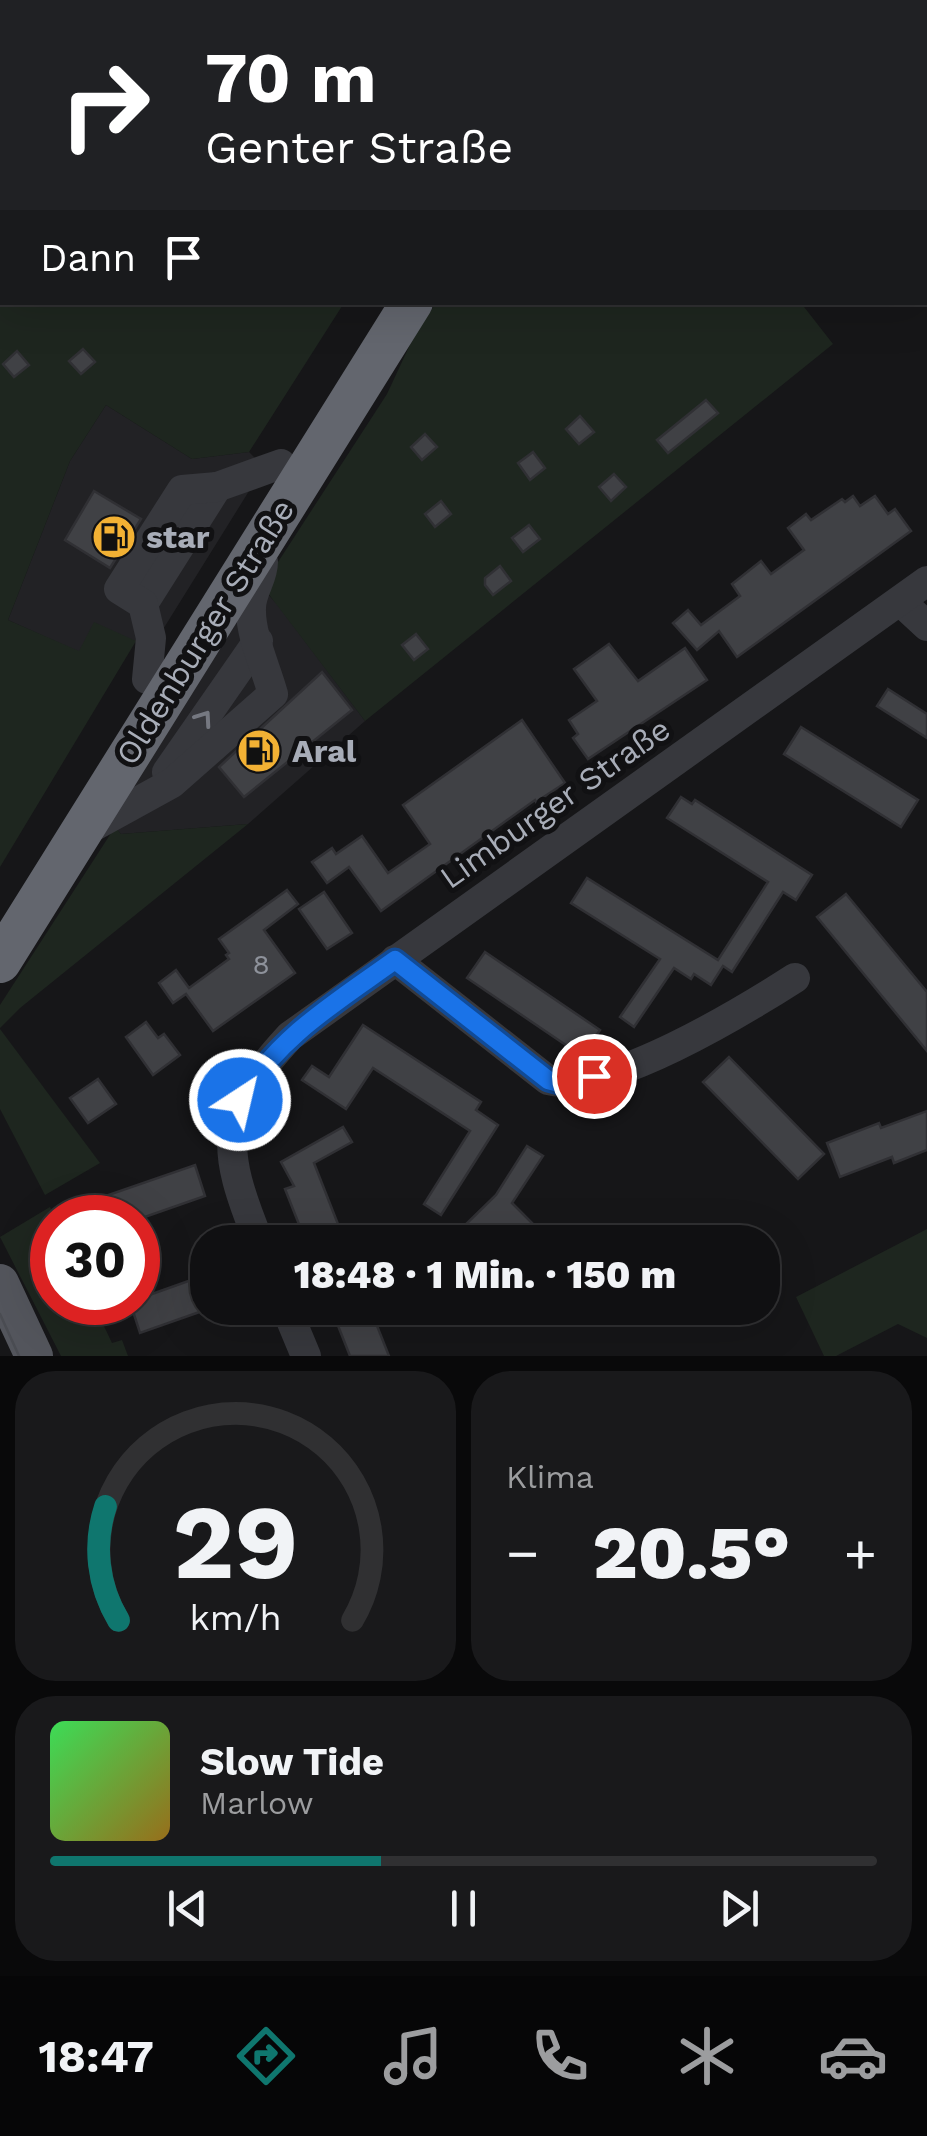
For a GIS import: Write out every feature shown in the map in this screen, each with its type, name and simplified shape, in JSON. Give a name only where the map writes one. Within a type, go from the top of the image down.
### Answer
[{"type":"highway","name":"Oldenburger Straße","points":[[0,915],[380,305]]},
{"type":"highway","name":"Oldenburger Straße","points":[[0,962],[410,305]]},
{"type":"main road","points":[[0,1283],[34,1356]]},
{"type":"street","points":[[146,680],[150,638],[144,604],[119,590],[182,490],[217,487],[281,464]]},
{"type":"street","points":[[80,834],[172,783],[273,694],[250,610],[253,592],[263,573],[263,538]]},
{"type":"street","name":"Limburger Straße","points":[[253,1225],[234,1172],[232,1136],[240,1100],[258,1070],[290,1036],[927,581]]},
{"type":"street","points":[[900,601],[927,626]]},
{"type":"street","points":[[150,795],[258,641]]},
{"type":"street","points":[[395,960],[548,1080],[566,1085],[623,1067],[719,1026],[795,978]]},
{"type":"street","points":[[293,1325],[306,1356]]},
{"type":"shaded area","points":[[0,305],[343,305],[249,452],[192,459],[106,405],[70,461],[8,620],[79,651],[94,622],[136,641],[0,867]]},
{"type":"shaded area","points":[[435,305],[803,305],[833,344],[365,721],[267,592],[267,579],[387,394],[414,336]]},
{"type":"shaded area","points":[[106,405],[192,459],[249,452],[264,467],[157,639],[79,652],[8,620],[70,461]]},
{"type":"shaded area","points":[[251,576],[277,604],[365,721],[248,824],[121,834],[103,815]]},
{"type":"shaded area","points":[[248,824],[0,1028],[0,1005],[115,827],[121,834]]},
{"type":"shaded area","points":[[0,1029],[100,1163],[45,1195],[0,1109]]},
{"type":"shaded area","points":[[30,1219],[30,1296],[0,1237]]},
{"type":"shaded area","points":[[927,1229],[927,1338],[898,1324],[836,1356],[824,1356],[796,1297]]},
{"type":"shaded area","points":[[45,1325],[103,1325],[112,1343],[122,1340],[128,1356],[61,1356]]},
{"type":"building","points":[[83,349],[95,362],[81,374],[69,361]]},
{"type":"building","points":[[17,351],[29,365],[14,377],[3,364]]},
{"type":"building","points":[[706,400],[718,413],[668,453],[657,440]]},
{"type":"building","points":[[580,416],[594,432],[579,444],[566,429]]},
{"type":"building","points":[[425,434],[437,447],[422,460],[411,447]]},
{"type":"building","points":[[533,452],[545,468],[530,480],[518,463]]},
{"type":"building","points":[[614,474],[626,487],[611,501],[599,487]]},
{"type":"building","points":[[94,491],[141,519],[110,568],[65,540]]},
{"type":"building","points":[[853,496],[860,506],[875,496],[888,514],[895,509],[911,531],[737,657],[719,631],[697,650],[673,623],[688,610],[701,625],[740,596],[732,584],[761,561],[771,574],[804,550],[788,528],[806,514],[811,520]]},
{"type":"building","points":[[441,501],[451,514],[435,527],[425,514]]},
{"type":"building","points":[[529,525],[540,539],[523,552],[512,538]]},
{"type":"building","points":[[500,566],[511,581],[493,595],[485,578]]},
{"type":"building","points":[[416,634],[428,649],[414,660],[402,645]]},
{"type":"building","points":[[609,644],[638,681],[685,648],[707,680],[588,759],[573,738],[578,734],[569,720],[597,701],[574,669]]},
{"type":"building","points":[[322,672],[352,710],[244,797],[219,767]]},
{"type":"building","points":[[888,689],[927,714],[927,738],[877,706]]},
{"type":"building","points":[[522,720],[565,783],[535,800],[381,911],[349,867],[327,883],[312,862],[332,848],[336,854],[362,836],[388,873],[430,844],[403,805]]},
{"type":"building","points":[[801,727],[918,800],[901,827],[784,754]]},
{"type":"building","points":[[681,797],[692,804],[695,800],[812,875],[796,900],[783,892],[732,972],[723,966],[711,985],[674,968],[634,1027],[620,1017],[660,959],[571,903],[587,878],[718,960],[768,882],[667,818]]},
{"type":"building","points":[[287,890],[298,904],[264,930],[295,973],[213,1031],[186,994],[173,1003],[159,983],[176,970],[189,988],[229,959],[219,939]]},
{"type":"building","points":[[324,892],[352,933],[327,949],[299,909]]},
{"type":"building","points":[[846,894],[927,992],[927,1051],[817,917]]},
{"type":"building","points":[[485,952],[600,1030],[582,1056],[467,978]]},
{"type":"building","points":[[146,1022],[158,1038],[164,1034],[180,1055],[153,1075],[126,1037]]},
{"type":"building","points":[[363,1025],[481,1102],[476,1110],[498,1125],[441,1215],[424,1204],[470,1131],[373,1068],[346,1109],[302,1080],[312,1066],[329,1077]]},
{"type":"building","points":[[729,1057],[824,1154],[798,1179],[703,1082]]},
{"type":"building","points":[[98,1079],[116,1104],[88,1123],[70,1098]]},
{"type":"building","points":[[927,1111],[927,1150],[894,1163],[892,1157],[840,1177],[827,1143],[879,1123],[881,1128]]},
{"type":"building","points":[[343,1127],[352,1142],[314,1163],[338,1225],[299,1225],[285,1189],[294,1186],[281,1162]]},
{"type":"building","points":[[527,1146],[543,1156],[512,1203],[534,1225],[465,1225],[496,1195]]},
{"type":"building","points":[[195,1165],[205,1196],[160,1212],[160,1195],[108,1195]]},
{"type":"building","points":[[190,1280],[190,1315],[140,1333],[137,1325],[160,1325],[160,1291]]},
{"type":"building","points":[[338,1325],[377,1325],[389,1356],[350,1356]]},
{"type":"tram line","points":[[0,1314],[19,1356]]},
{"type":"place","name":"star","points":[[114,537]]},
{"type":"place","name":"Aral","points":[[259,751]]},
{"type":"route","points":[[240,1100],[258,1070],[290,1036],[395,960],[548,1080],[566,1085],[594,1076]]}]
